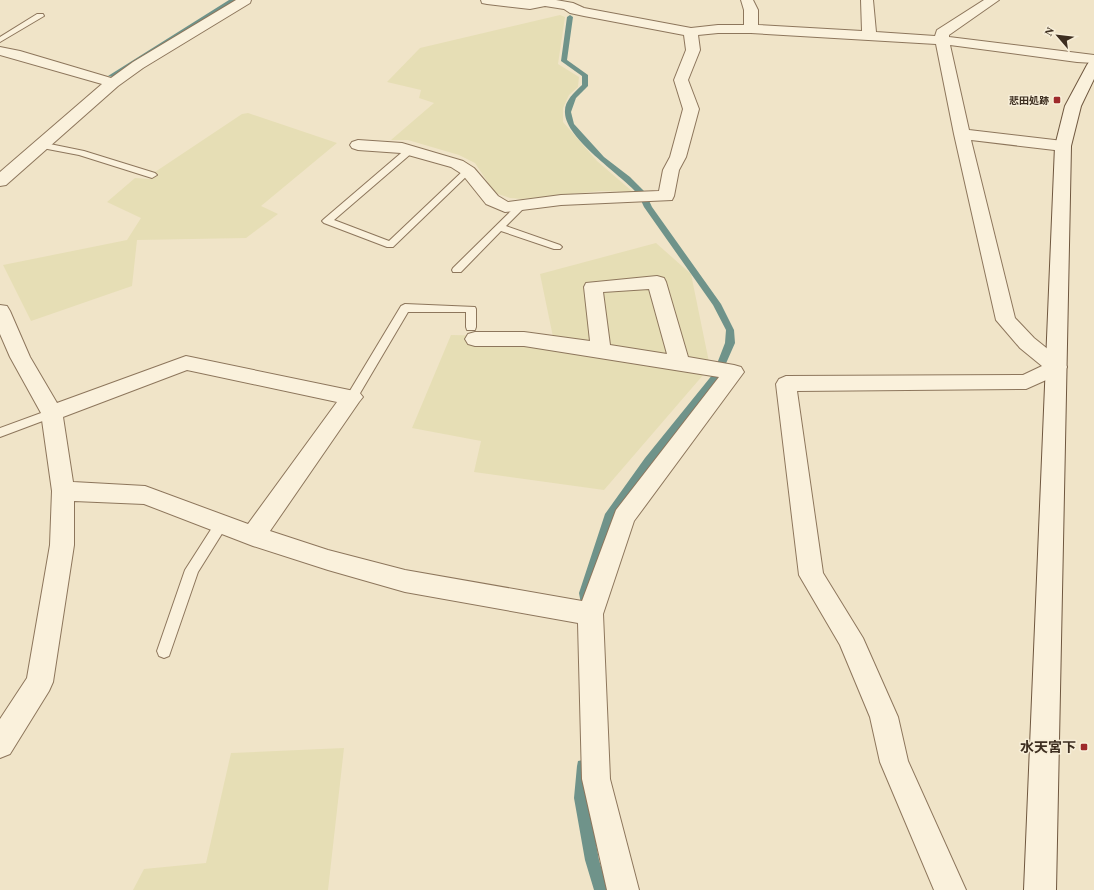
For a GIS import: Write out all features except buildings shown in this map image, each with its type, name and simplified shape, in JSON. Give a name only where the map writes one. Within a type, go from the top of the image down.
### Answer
[{"type":"street","points":[[487,0],[530,5],[545,2],[568,6],[575,10],[584,12],[691,32],[718,29],[751,29],[869,36],[942,41],[1094,59]]},
{"type":"street","points":[[747,0],[751,10],[751,29]]},
{"type":"street","points":[[867,0],[869,36]]},
{"type":"street","points":[[993,0],[942,33],[942,41],[962,134],[1006,320],[1027,343],[1057,367]]},
{"type":"street","points":[[0,181],[113,83],[138,65],[238,1]]},
{"type":"street","points":[[358,145],[402,148],[457,164],[468,171],[492,200],[505,206],[521,206],[561,200],[666,196],[670,170],[678,157],[691,109],[681,80],[693,50],[691,32]]},
{"type":"street","points":[[0,51],[15,54],[113,83]]},
{"type":"street","points":[[1040,890],[1063,146],[1073,106],[1094,66]]},
{"type":"street","points":[[962,134],[1063,146]]},
{"type":"street","points":[[601,350],[593,286],[657,282],[680,363]]},
{"type":"street","points":[[0,744],[40,682],[62,545],[63,491],[52,413],[2,323]]},
{"type":"street","points":[[473,333],[601,350],[734,372],[624,517],[590,614],[596,779],[623,890]]},
{"type":"street","points":[[52,413],[186,364],[352,397],[253,536]]},
{"type":"street","points":[[950,890],[894,762],[884,717],[850,638],[811,575],[786,384],[1026,382],[1057,367]]},
{"type":"street","points":[[63,491],[145,495],[253,536],[328,560],[405,580],[590,614]]},
{"type":"lane","points":[[0,40],[40,16]]},
{"type":"lane","points":[[40,145],[81,153],[152,175]]},
{"type":"lane","points":[[410,150],[327,221],[390,245],[468,171]]},
{"type":"lane","points":[[457,270],[521,206]]},
{"type":"lane","points":[[499,227],[557,247]]},
{"type":"lane","points":[[352,397],[405,308],[471,308],[473,333]]},
{"type":"lane","points":[[0,433],[52,413]]},
{"type":"lane","points":[[164,651],[192,570],[222,524]]},
{"type":"shaded area","points":[[560,15],[565,17],[558,64],[579,77],[578,87],[569,95],[563,108],[563,122],[597,161],[633,192],[601,191],[522,199],[510,198],[495,193],[475,163],[459,155],[408,140],[391,140],[434,103],[419,98],[421,90],[387,82],[420,48]]},
{"type":"shaded area","points":[[248,113],[337,143],[261,206],[278,214],[246,238],[137,240],[132,286],[31,321],[3,265],[127,240],[141,218],[107,202],[135,178],[150,179],[155,172],[242,114]]},
{"type":"shaded area","points":[[656,243],[691,274],[710,367],[604,490],[474,472],[481,441],[412,428],[451,335],[553,337],[540,274]]},
{"type":"shaded area","points":[[344,748],[328,890],[133,890],[144,869],[206,863],[231,753]]},
{"type":"waterway","points":[[111,76],[233,0]]},
{"type":"waterway","points":[[570,17],[564,61],[585,75],[585,86],[573,97],[568,112],[571,124],[601,159],[627,179],[642,194],[648,207],[717,304],[730,330],[730,343],[717,375],[649,461],[609,517],[585,593],[585,600]]},
{"type":"waterway","points":[[583,766],[581,798],[592,860],[601,890]]},
{"type":"place","name":"悲田処跡","points":[[1057,100]]},
{"type":"place","name":"水天宮下","points":[[1084,747]]}]
